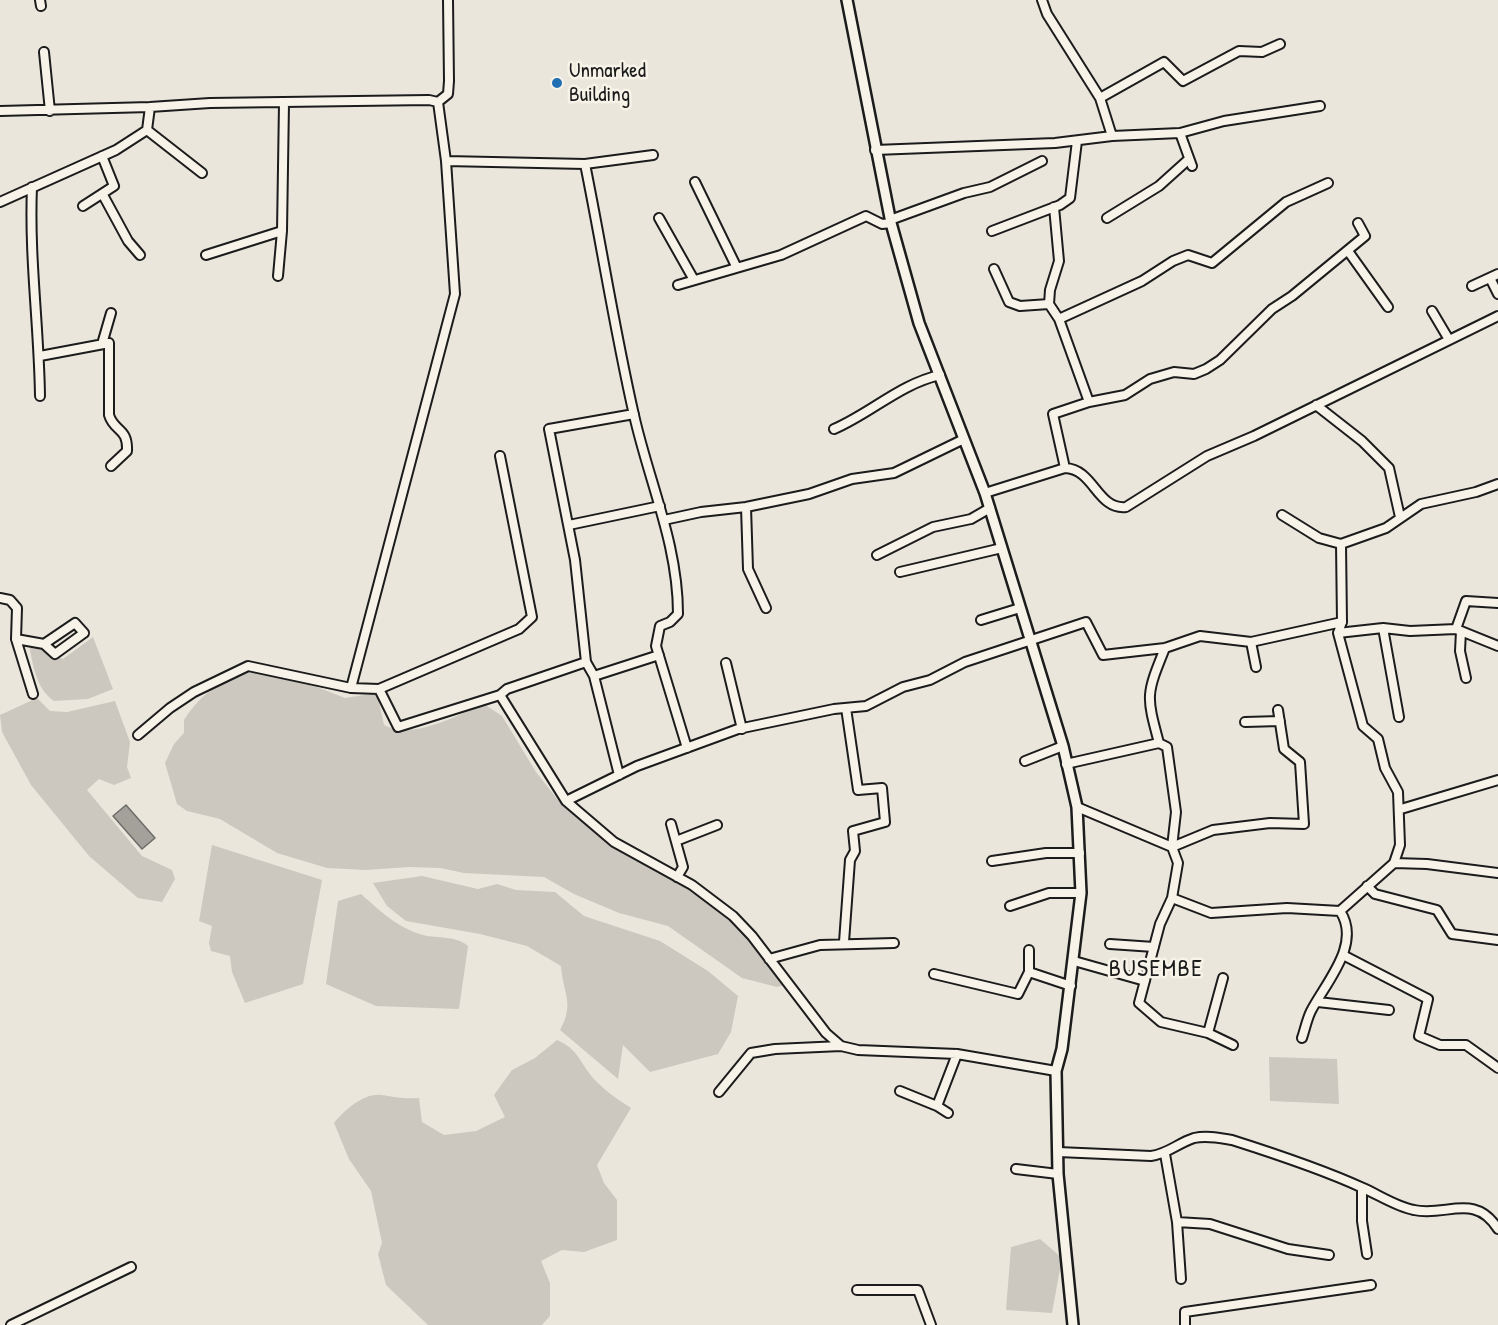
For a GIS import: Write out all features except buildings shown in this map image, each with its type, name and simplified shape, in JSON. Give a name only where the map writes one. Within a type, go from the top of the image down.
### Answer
[{"type":"street","points":[[438,102],[448,94],[448,0]]},
{"type":"street","points":[[847,0],[891,222],[919,322],[990,508],[1063,746],[1077,807],[1081,893],[1071,986],[1056,1071],[1059,1174],[1073,1325]]},
{"type":"street","points":[[1042,0],[1047,14],[1100,98],[1112,136]]},
{"type":"street","points":[[1100,98],[1164,62],[1184,81],[1239,51],[1262,52],[1280,44]]},
{"type":"street","points":[[44,52],[50,111]]},
{"type":"street","points":[[0,111],[50,111],[180,104],[429,100],[438,102]]},
{"type":"street","points":[[351,688],[455,294],[446,161],[438,102]]},
{"type":"street","points":[[278,276],[282,231],[284,103]]},
{"type":"street","points":[[875,150],[1077,141],[1112,136],[1180,133],[1224,121],[1320,106]]},
{"type":"street","points":[[147,130],[150,107]]},
{"type":"street","points":[[0,202],[102,156],[147,130]]},
{"type":"street","points":[[147,130],[201,173]]},
{"type":"street","points":[[1107,218],[1159,186],[1191,162],[1180,133]]},
{"type":"street","points":[[992,231],[1054,207],[1070,198],[1077,141]]},
{"type":"street","points":[[446,161],[585,164],[653,154]]},
{"type":"street","points":[[83,206],[104,195],[114,186],[102,156]]},
{"type":"street","points":[[678,285],[736,266],[781,255],[866,216],[882,224],[891,222],[964,193],[984,189],[1042,161]]},
{"type":"street","points":[[585,164],[634,414],[669,531],[675,564],[678,614],[670,622],[660,626],[656,646],[687,748]]},
{"type":"street","points":[[695,182],[736,266]]},
{"type":"street","points":[[1059,319],[1142,281],[1173,261],[1188,255],[1212,263],[1286,202],[1328,183]]},
{"type":"street","points":[[32,187],[34,315],[40,356],[40,396]]},
{"type":"street","points":[[104,195],[128,241],[140,255]]},
{"type":"street","points":[[1054,207],[1059,261],[1049,304],[1059,319],[1089,402]]},
{"type":"street","points":[[658,218],[694,280]]},
{"type":"street","points":[[1065,468],[1053,414],[1089,402],[1125,395],[1150,379],[1173,372],[1194,374],[1220,360],[1272,309],[1365,236],[1358,223]]},
{"type":"street","points":[[206,255],[282,231]]},
{"type":"street","points":[[1348,251],[1388,307]]},
{"type":"street","points":[[994,269],[1009,302],[1020,306],[1049,304]]},
{"type":"street","points":[[1472,286],[1498,274]]},
{"type":"street","points":[[1490,278],[1498,294]]},
{"type":"street","points":[[1432,311],[1448,338]]},
{"type":"street","points":[[102,344],[111,313]]},
{"type":"street","points":[[985,493],[1065,468],[1078,471],[1086,477],[1112,506],[1126,507],[1207,456],[1316,405],[1448,338],[1498,316]]},
{"type":"street","points":[[40,356],[109,343],[109,415],[112,424],[124,432],[127,441],[127,452],[111,466]]},
{"type":"street","points":[[834,429],[855,420],[917,380],[939,375]]},
{"type":"street","points":[[1316,405],[1362,441],[1389,468],[1400,517]]},
{"type":"street","points":[[619,775],[594,676],[586,662],[569,525],[549,429],[634,414]]},
{"type":"street","points":[[664,520],[701,512],[746,507],[809,494],[852,479],[894,473],[964,439]]},
{"type":"street","points":[[138,735],[170,708],[194,692],[248,666],[351,688],[379,689],[519,629],[532,617],[501,456]]},
{"type":"street","points":[[1282,515],[1319,538],[1341,544],[1386,528],[1421,504],[1476,492],[1498,484]]},
{"type":"street","points":[[569,525],[660,506]]},
{"type":"street","points":[[746,507],[748,569],[766,608]]},
{"type":"street","points":[[877,555],[933,527],[971,519],[990,508]]},
{"type":"street","points":[[1172,898],[1211,913],[1287,908],[1340,911],[1394,863],[1400,845],[1401,809],[1398,792],[1385,768],[1378,739],[1363,726],[1338,633],[1342,622],[1341,544]]},
{"type":"street","points":[[900,572],[1002,548]]},
{"type":"street","points":[[0,598],[10,600],[17,609],[16,639],[33,694]]},
{"type":"street","points":[[1466,678],[1460,651],[1459,630],[1466,601],[1498,603]]},
{"type":"street","points":[[981,620],[1020,608]]},
{"type":"street","points":[[566,801],[619,775],[742,729],[866,706],[903,687],[930,680],[965,662],[1086,622],[1103,654],[1165,648],[1200,636],[1251,642],[1342,622]]},
{"type":"street","points":[[16,639],[44,644],[55,654],[84,633],[75,624],[44,644]]},
{"type":"street","points":[[1338,633],[1383,628],[1410,631],[1459,630],[1498,646]]},
{"type":"street","points":[[1383,628],[1399,717]]},
{"type":"street","points":[[1251,642],[1256,668]]},
{"type":"street","points":[[1159,743],[1148,704],[1149,693],[1165,648]]},
{"type":"street","points":[[594,676],[658,655]]},
{"type":"street","points":[[379,689],[398,727],[500,695],[507,689],[586,662]]},
{"type":"street","points":[[726,663],[742,729]]},
{"type":"street","points":[[500,695],[566,801],[614,842],[677,877],[733,916],[826,1033],[841,1046]]},
{"type":"street","points":[[844,942],[850,860],[855,850],[853,831],[885,822],[882,788],[858,790],[846,708]]},
{"type":"street","points":[[1077,807],[1173,847],[1213,830],[1270,823],[1304,824],[1300,762],[1284,749],[1278,710]]},
{"type":"street","points":[[1245,722],[1280,721]]},
{"type":"street","points":[[1066,764],[1159,743],[1167,747],[1176,812],[1173,847],[1178,863],[1172,898],[1160,924],[1139,1003],[1161,1022],[1208,1033],[1233,1045]]},
{"type":"street","points":[[1025,761],[1063,746]]},
{"type":"street","points":[[1401,809],[1498,780]]},
{"type":"street","points":[[671,824],[683,867],[677,877]]},
{"type":"street","points":[[676,841],[717,825]]},
{"type":"street","points":[[992,861],[1046,853],[1080,853]]},
{"type":"street","points":[[1394,863],[1427,864],[1498,873]]},
{"type":"street","points":[[1367,886],[1375,894],[1437,910],[1452,934],[1498,940]]},
{"type":"street","points":[[1010,906],[1049,893],[1081,893]]},
{"type":"street","points":[[1302,1038],[1311,1011],[1343,956],[1347,939],[1347,921],[1340,911]]},
{"type":"street","points":[[769,959],[820,945],[844,942],[894,943]]},
{"type":"street","points":[[1110,944],[1154,947]]},
{"type":"street","points":[[934,974],[1018,994],[1029,972],[1029,950]]},
{"type":"street","points":[[1343,956],[1428,999],[1419,1036],[1440,1045],[1466,1045],[1498,1068]]},
{"type":"street","points":[[1074,961],[1145,981]]},
{"type":"street","points":[[1029,972],[1071,986]]},
{"type":"street","points":[[1208,1033],[1223,978]]},
{"type":"street","points":[[1318,1002],[1389,1010]]},
{"type":"street","points":[[719,1092],[751,1053],[775,1049],[841,1046],[858,1050],[957,1054],[1056,1071]]},
{"type":"street","points":[[937,1106],[957,1054]]},
{"type":"street","points":[[900,1091],[948,1113]]},
{"type":"street","points":[[1058,1152],[1151,1156],[1165,1154],[1194,1138],[1210,1137],[1232,1140],[1362,1188],[1413,1210],[1474,1208],[1493,1221],[1498,1228]]},
{"type":"street","points":[[1165,1154],[1177,1222],[1180,1279]]},
{"type":"street","points":[[1016,1169],[1059,1174]]},
{"type":"street","points":[[1362,1188],[1362,1221],[1366,1254]]},
{"type":"street","points":[[1177,1222],[1210,1224],[1288,1249],[1329,1255]]},
{"type":"street","points":[[11,1325],[131,1268]]},
{"type":"street","points":[[1185,1325],[1185,1312],[1371,1284]]},
{"type":"street","points":[[857,1290],[918,1290],[931,1325]]},
{"type":"shaded area","points":[[93,637],[113,689],[88,699],[54,701],[39,682],[28,641],[42,643],[50,654],[63,659]]},
{"type":"shaded area","points":[[253,671],[317,687],[345,698],[377,693],[384,725],[395,729],[407,730],[434,725],[484,704],[502,716],[536,772],[561,804],[616,844],[656,864],[737,919],[793,983],[777,987],[742,978],[668,926],[619,913],[574,894],[544,877],[464,873],[440,868],[409,867],[366,870],[327,868],[277,853],[220,819],[187,811],[177,804],[165,763],[174,744],[184,733],[184,720],[198,702],[214,688],[232,678]]},
{"type":"shaded area","points":[[37,698],[50,711],[67,712],[115,701],[130,742],[127,767],[131,778],[114,785],[99,779],[87,790],[142,856],[172,870],[175,879],[162,902],[138,898],[89,856],[31,785],[2,732],[0,715]]},
{"type":"shaded area","points":[[126,805],[155,838],[142,849],[113,816]]},
{"type":"shaded area","points":[[212,845],[322,880],[303,984],[245,1003],[232,972],[230,956],[211,951],[209,943],[212,926],[199,921]]},
{"type":"shaded area","points":[[422,876],[478,889],[497,884],[516,890],[555,892],[584,916],[660,941],[708,971],[738,996],[731,1032],[718,1054],[650,1072],[623,1045],[618,1079],[560,1030],[567,1013],[567,998],[561,966],[527,946],[480,934],[406,921],[387,906],[373,883]]},
{"type":"shaded area","points":[[361,894],[405,928],[423,935],[458,940],[468,946],[459,1009],[376,1006],[326,984],[338,901]]},
{"type":"shaded area","points":[[557,1040],[570,1047],[593,1078],[631,1108],[597,1165],[604,1183],[617,1200],[617,1240],[584,1252],[562,1250],[541,1261],[550,1283],[550,1316],[542,1325],[428,1325],[386,1285],[378,1254],[382,1243],[371,1191],[349,1159],[334,1123],[361,1100],[381,1095],[419,1098],[422,1122],[444,1135],[476,1131],[505,1117],[494,1095],[512,1070],[535,1058]]},
{"type":"shaded area","points":[[1269,1057],[1337,1059],[1339,1104],[1270,1101]]},
{"type":"shaded area","points":[[1040,1239],[1062,1258],[1052,1313],[1006,1310],[1011,1247]]},
{"type":"place","name":"Unmarked Building","points":[[557,83]]},
{"type":"district","name":"BUSEMBE","points":[[1156,970]]}]
